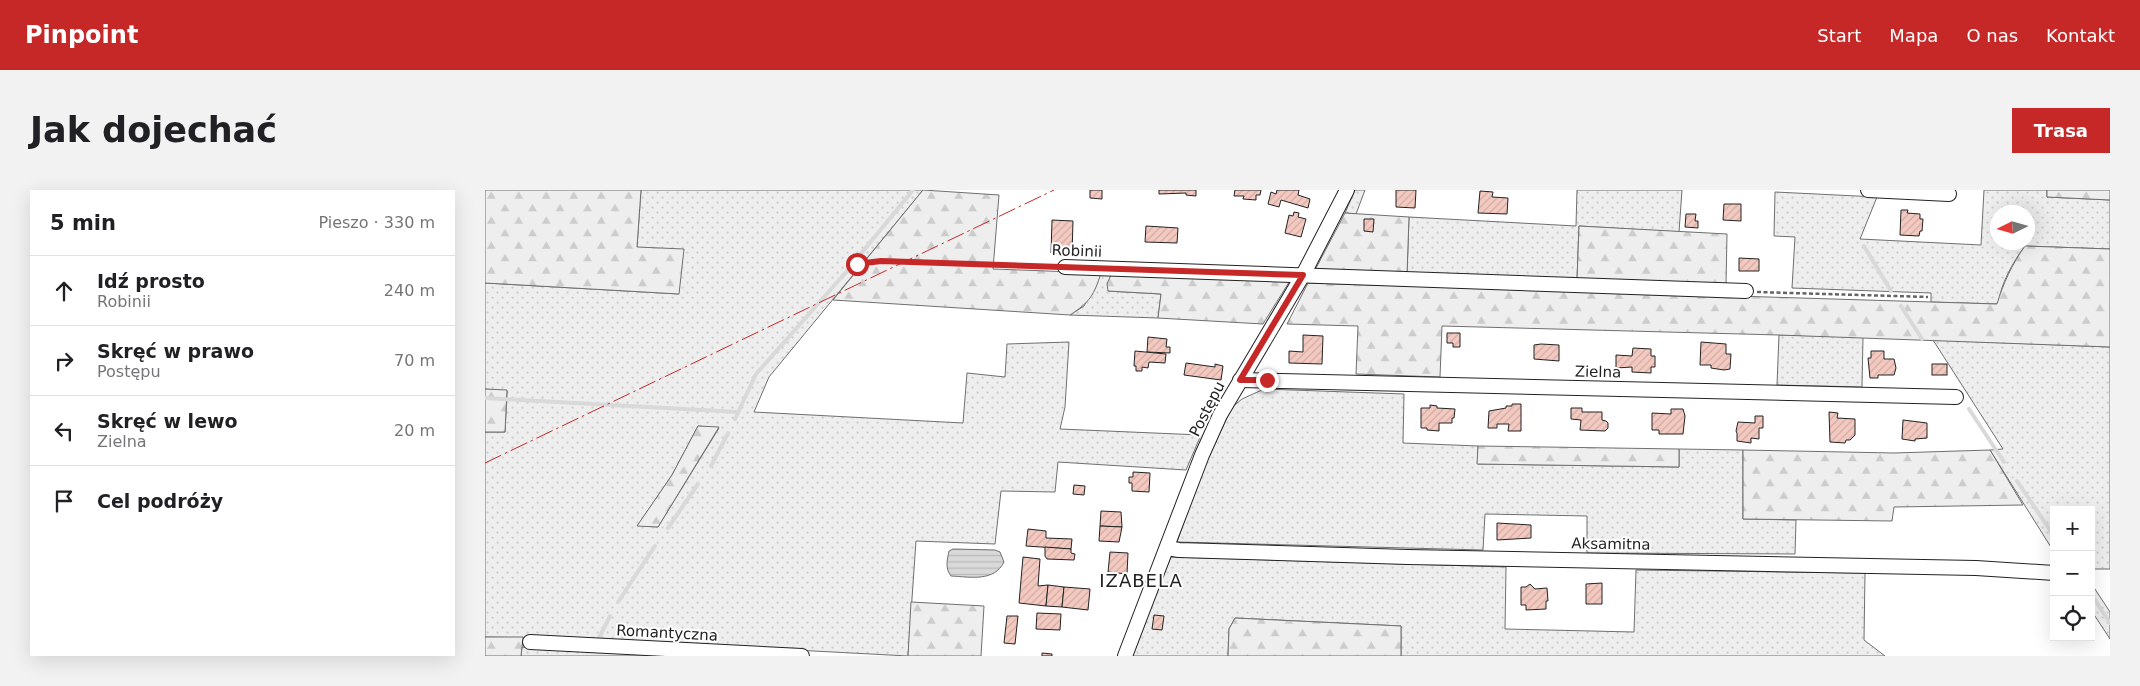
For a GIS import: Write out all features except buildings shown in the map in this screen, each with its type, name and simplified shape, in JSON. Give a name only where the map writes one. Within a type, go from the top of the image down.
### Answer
[{"type":"street","name":"Postępu","points":[[1125,656],[1202,455],[1220,415],[1303,275],[1347,190]]},
{"type":"street","points":[[1867,190],[1949,194]]},
{"type":"street","name":"Robinii","points":[[1065,267],[1746,291]]},
{"type":"street","name":"Zielna","points":[[1240,380],[1956,397]]},
{"type":"street","name":"Aksamitna","points":[[1167,548],[1179,550],[1408,557],[1976,568],[2050,573]]},
{"type":"street","name":"Romantyczna","points":[[530,642],[802,656]]},
{"type":"path","name":"Robinii","points":[[849,262],[857,264],[881,261],[1065,267]]},
{"type":"path","points":[[1746,291],[1928,297]]},
{"type":"green space","points":[[485,190],[641,190],[637,247],[684,249],[679,294],[485,283]]},
{"type":"green space","points":[[641,190],[923,190],[769,377],[754,412],[963,423],[967,373],[1005,377],[1007,344],[1069,342],[1065,407],[1060,429],[1201,435],[1186,470],[1058,462],[1055,492],[1001,491],[995,544],[916,541],[908,656],[588,639],[485,637],[485,432],[505,432],[507,391],[485,389],[485,283],[679,294],[637,247]],"holes":[[[698,426],[719,428],[658,527],[638,525],[672,475]]]},
{"type":"green space","points":[[923,190],[999,195],[993,269],[1101,273],[1093,293],[1087,302],[1070,315],[833,300]]},
{"type":"green space","points":[[1355,190],[1365,190],[1356,214],[1345,213]]},
{"type":"green space","points":[[1577,190],[1682,190],[1679,232],[1579,226],[1577,280],[1407,275],[1409,217],[1576,226]]},
{"type":"green space","points":[[1984,190],[2047,190],[2047,197],[2110,200],[2110,249],[2035,246],[2035,205],[1990,205],[1990,250],[2022,250],[2008,274],[1998,304],[1931,302],[1931,293],[1792,288],[1795,237],[1774,236],[1775,192],[1877,197],[1860,239],[1981,245]]},
{"type":"green space","points":[[2047,190],[2110,190],[2110,200],[2047,197]]},
{"type":"green space","points":[[1345,213],[1409,217],[1407,275],[1315,270]]},
{"type":"green space","points":[[1579,226],[1727,234],[1726,285],[1577,280]]},
{"type":"green space","points":[[2035,246],[2110,249],[2110,347],[1779,335],[1442,326],[1440,377],[1356,374],[1358,326],[1287,324],[1308,283],[1997,304],[2008,274],[2022,250],[2035,250]]},
{"type":"green space","points":[[1115,271],[1108,291],[1161,294],[1158,318],[1070,315],[1084,306],[1101,273]]},
{"type":"green space","points":[[1111,275],[1291,279],[1263,324],[1158,318],[1161,294],[1108,291],[1107,284]]},
{"type":"green space","points":[[1779,335],[1863,337],[1862,387],[1777,385]]},
{"type":"green space","points":[[1933,340],[2110,347],[2110,569],[2095,569],[2095,506],[2050,506],[2050,546],[1990,450],[2003,449]]},
{"type":"green space","points":[[485,389],[507,390],[505,432],[485,432]]},
{"type":"green space","points":[[1264,389],[1404,394],[1403,443],[1478,446],[1478,464],[1679,467],[1679,449],[1743,450],[1743,519],[1796,520],[1795,554],[1587,553],[1587,516],[1485,514],[1483,550],[1177,542],[1202,470],[1232,407],[1242,399]]},
{"type":"green space","points":[[698,426],[719,427],[658,527],[637,526],[672,475]]},
{"type":"green space","points":[[1478,446],[1679,449],[1679,467],[1477,464]]},
{"type":"green space","points":[[1743,450],[1894,453],[1990,450],[2023,505],[1894,507],[1892,521],[1743,519]]},
{"type":"green space","points":[[1171,557],[1506,567],[1505,629],[1634,632],[1636,570],[1865,573],[1864,640],[1885,656],[1401,656],[1401,626],[1235,618],[1229,629],[1228,656],[1132,656],[1140,637],[1143,622]]},
{"type":"green space","points":[[2095,589],[2110,612],[2110,639],[2095,616]]},
{"type":"green space","points":[[911,602],[984,606],[981,656],[908,656]]},
{"type":"green space","points":[[1235,618],[1401,626],[1401,656],[1228,656],[1229,629]]},
{"type":"green space","points":[[485,637],[523,637],[521,656],[485,656]]},
{"type":"green space","points":[[522,647],[728,656],[521,656]]},
{"type":"shaded area","points":[[953,549],[995,550],[1000,552],[1004,562],[994,573],[981,577],[951,576],[947,567],[947,561],[949,551]]},
{"type":"waterway","points":[[860,255],[913,190]]},
{"type":"waterway","points":[[1864,246],[1891,291]]},
{"type":"waterway","points":[[735,419],[756,374],[847,271]]},
{"type":"waterway","points":[[1901,306],[1922,339]]},
{"type":"waterway","points":[[485,398],[738,412]]},
{"type":"waterway","points":[[1969,409],[2004,462]]},
{"type":"waterway","points":[[711,466],[728,433]]},
{"type":"waterway","points":[[2017,481],[2050,530]]},
{"type":"waterway","points":[[668,528],[698,484]]},
{"type":"waterway","points":[[618,602],[655,546]]},
{"type":"waterway","points":[[2092,596],[2110,623]]},
{"type":"waterway","points":[[599,638],[610,616]]},
{"type":"power","points":[[485,463],[1054,190]]},
{"type":"district","name":"IZABELA","points":[[1141,581]]},
{"type":"route","points":[[857,264],[881,261],[1303,275],[1240,380],[1267,380]]}]
